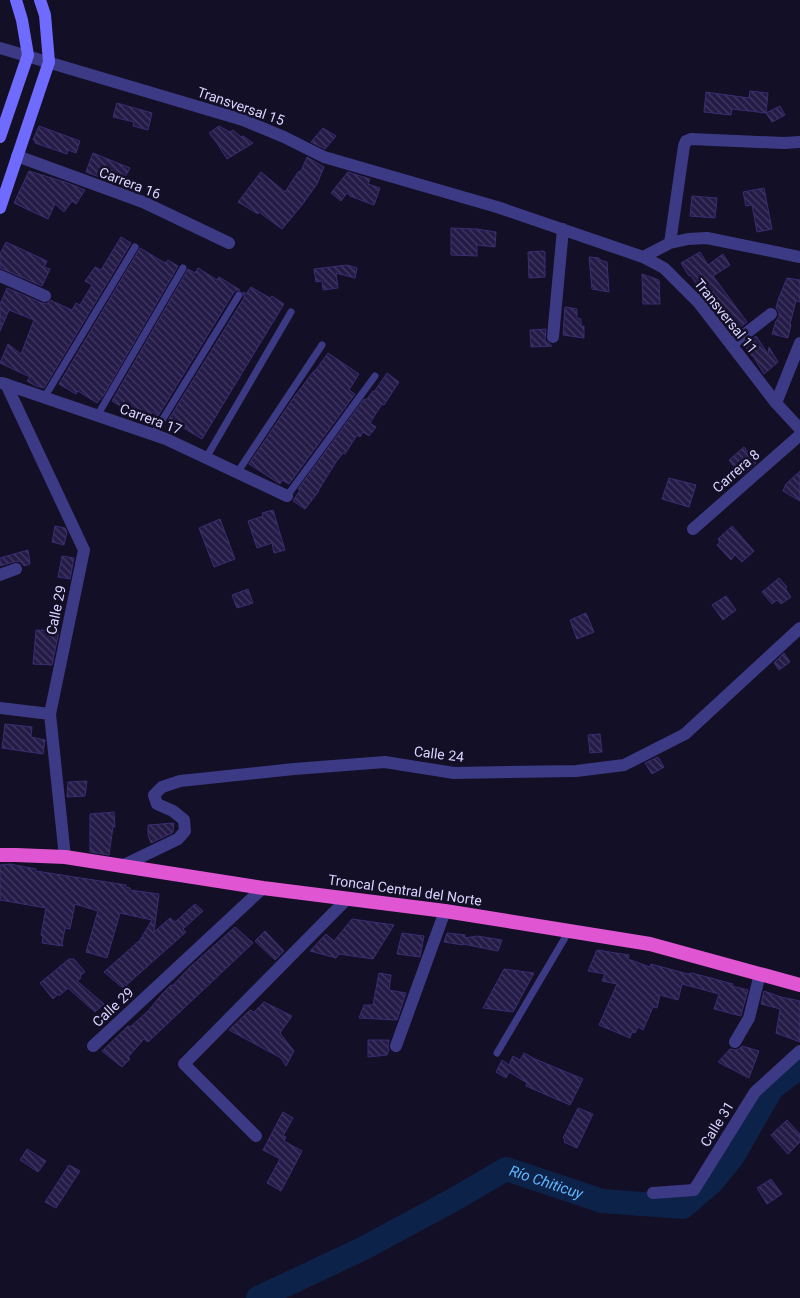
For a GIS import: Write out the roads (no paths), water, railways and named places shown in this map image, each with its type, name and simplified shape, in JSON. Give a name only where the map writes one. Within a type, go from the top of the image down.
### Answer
[{"type":"highway","name":"Troncal Central del Norte","points":[[0,855],[65,857],[263,888],[445,912],[650,944],[800,985]]},
{"type":"main road","points":[[0,137],[28,55],[22,20],[16,0]]},
{"type":"main road","points":[[0,208],[49,62],[45,15],[40,0]]},
{"type":"street","name":"Transversal 15","points":[[0,48],[243,120],[284,137],[324,157],[498,207]]},
{"type":"street","points":[[670,243],[686,142],[691,139],[800,142]]},
{"type":"street","name":"Carrera 16","points":[[18,156],[143,202],[229,243]]},
{"type":"street","name":"Transversal 11","points":[[498,207],[643,257],[664,268],[699,303],[776,403],[800,429]]},
{"type":"street","points":[[552,337],[563,229]]},
{"type":"street","points":[[643,257],[670,243],[688,239],[707,238],[800,257]]},
{"type":"street","points":[[0,276],[45,296]]},
{"type":"street","points":[[731,345],[771,314]]},
{"type":"street","points":[[776,403],[800,343]]},
{"type":"street","name":"Carrera 17","points":[[3,383],[166,439],[287,496]]},
{"type":"street","name":"Calle 29","points":[[3,383],[84,550],[50,714],[65,857]]},
{"type":"street","name":"Carrera 8","points":[[693,529],[800,435]]},
{"type":"street","points":[[0,575],[16,569]]},
{"type":"street","name":"Calle 24","points":[[122,866],[178,839],[185,831],[184,820],[173,811],[157,804],[154,795],[162,787],[180,781],[294,768],[384,762],[454,774],[576,771],[624,765],[686,734],[800,628]]},
{"type":"street","points":[[0,708],[50,714]]},
{"type":"street","name":"Calle 29","points":[[93,1046],[263,888]]},
{"type":"street","points":[[256,1136],[184,1064],[347,898]]},
{"type":"street","points":[[396,1046],[445,912]]},
{"type":"street","points":[[735,1042],[749,1018],[760,974]]},
{"type":"street","name":"Calle 31","points":[[653,1193],[694,1190],[754,1092],[800,1051]]},
{"type":"lane","points":[[44,398],[135,247]]},
{"type":"lane","points":[[97,416],[183,268]]},
{"type":"lane","points":[[153,435],[239,295]]},
{"type":"lane","points":[[206,458],[291,312]]},
{"type":"lane","points":[[237,473],[322,345]]},
{"type":"lane","points":[[287,496],[375,376]]},
{"type":"lane","points":[[497,1053],[569,931]]},
{"type":"waterway","name":"Río Chiticuy","points":[[258,1298],[364,1248],[506,1169],[602,1201],[683,1207],[712,1182],[733,1156],[772,1088],[800,1067]]}]
